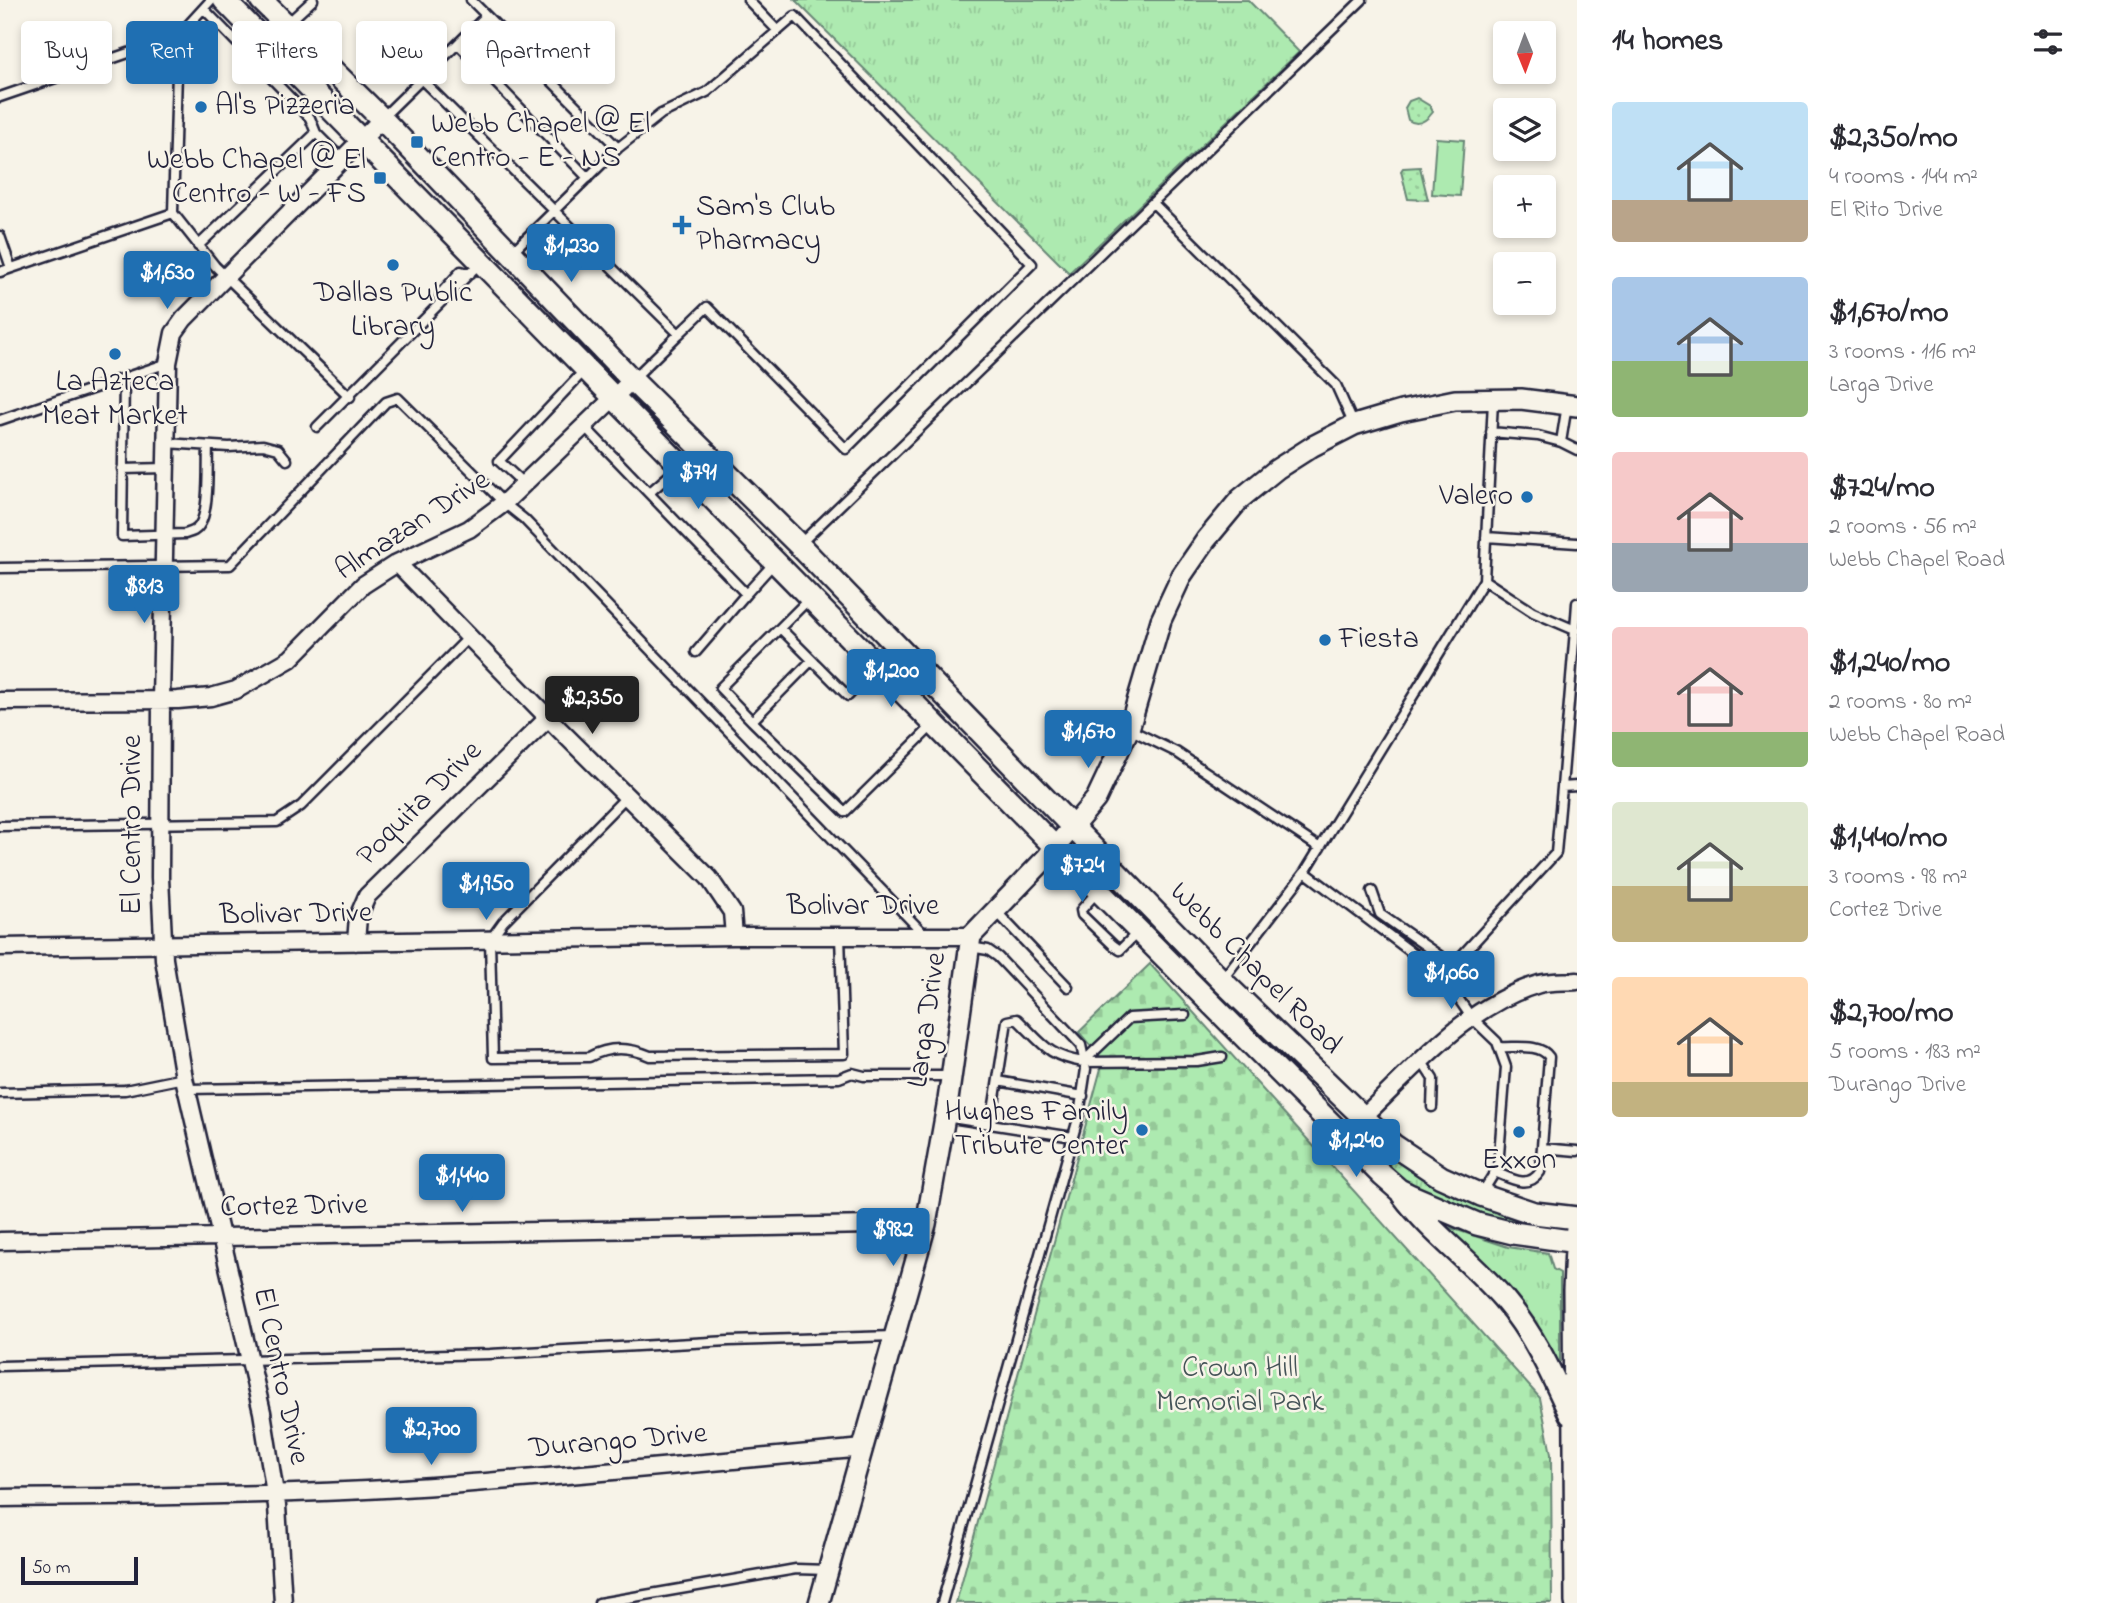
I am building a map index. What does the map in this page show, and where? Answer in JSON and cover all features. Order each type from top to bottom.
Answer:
[{"type":"main road","name":"Webb Chapel Road","points":[[224,0],[361,139],[476,268],[587,369],[1342,1137],[1399,1190],[1477,1224],[1513,1233],[1577,1231]]},
{"type":"main road","name":"Webb Chapel Road","points":[[261,0],[282,21]]},
{"type":"main road","name":"Webb Chapel Road","points":[[342,80],[512,252],[632,380],[799,545],[1221,980],[1393,1145],[1441,1177],[1577,1231]]},
{"type":"main road","points":[[877,665],[896,646]]},
{"type":"main road","points":[[1205,998],[1221,980]]},
{"type":"main road","points":[[1342,1137],[1363,1117]]},
{"type":"main road","points":[[1399,1190],[1416,1214],[1502,1297],[1531,1334],[1574,1422]]},
{"type":"main road","points":[[1576,1603],[1574,1422],[1577,1231]]},
{"type":"street","name":"El Centro Drive","points":[[283,1603],[275,1494],[262,1412],[186,1084],[169,997],[163,945],[161,700],[168,363],[174,333],[184,319],[382,119]]},
{"type":"street","name":"Almazan Drive","points":[[0,701],[161,700],[211,697],[236,690],[290,659],[363,584],[397,563],[469,529],[504,503],[632,380]]},
{"type":"street","name":"Larga Drive","points":[[819,1603],[926,1224],[945,1117],[969,941],[1073,828],[1096,799],[1129,729],[1161,620],[1173,589],[1206,540],[1240,499],[1277,469],[1313,446],[1354,425],[1423,405],[1493,398],[1572,405]]},
{"type":"street","points":[[397,563],[709,878],[732,912],[734,936]]},
{"type":"street","name":"Poquita Drive","points":[[356,942],[358,917],[367,896],[548,718]]},
{"type":"street","name":"Bolivar Drive","points":[[0,947],[734,936],[925,935],[969,941]]},
{"type":"street","points":[[1363,1117],[1471,1017],[1499,1000],[1541,984],[1577,981]]},
{"type":"street","name":"Cortez Drive","points":[[0,1241],[926,1224]]},
{"type":"street","name":"Durango Drive","points":[[0,1498],[275,1494],[402,1488],[636,1470],[863,1448]]},
{"type":"lane","points":[[192,21],[212,0]]},
{"type":"lane","points":[[290,21],[313,0]]},
{"type":"lane","points":[[471,0],[618,148]]},
{"type":"lane","points":[[748,0],[778,31]]},
{"type":"lane","points":[[799,545],[1362,0]]},
{"type":"lane","points":[[204,9],[310,118],[316,133],[342,159]]},
{"type":"lane","points":[[447,55],[486,16]]},
{"type":"lane","points":[[512,252],[618,148],[661,114],[707,92],[795,16],[1032,264],[846,449],[707,307],[632,380]]},
{"type":"lane","points":[[458,44],[588,178]]},
{"type":"lane","points":[[0,97],[126,54]]},
{"type":"lane","points":[[177,84],[173,213],[198,246],[226,276],[350,397]]},
{"type":"lane","points":[[382,119],[418,84]]},
{"type":"lane","points":[[426,84],[679,334]]},
{"type":"lane","points":[[198,246],[316,133]]},
{"type":"lane","points":[[1153,203],[1336,384],[1354,425]]},
{"type":"lane","points":[[0,272],[173,213]]},
{"type":"lane","points":[[0,236],[11,268]]},
{"type":"lane","points":[[317,428],[476,268]]},
{"type":"lane","points":[[0,420],[168,363]]},
{"type":"lane","points":[[524,484],[499,461],[587,369]]},
{"type":"lane","points":[[124,378],[121,536],[185,534],[194,531],[201,524],[205,511],[208,446]]},
{"type":"lane","points":[[0,568],[230,565],[386,402],[398,398],[533,529],[925,935]]},
{"type":"lane","points":[[1221,980],[1305,872],[1485,580],[1493,398]]},
{"type":"lane","points":[[1561,442],[1572,405]]},
{"type":"lane","points":[[584,426],[746,594]]},
{"type":"lane","points":[[1491,432],[1538,436],[1561,442],[1577,450]]},
{"type":"lane","points":[[166,443],[208,446],[263,445],[278,449],[287,460]]},
{"type":"lane","points":[[649,493],[681,465]]},
{"type":"lane","points":[[122,469],[166,468]]},
{"type":"lane","points":[[1486,537],[1577,543]]},
{"type":"lane","points":[[696,652],[775,561]]},
{"type":"lane","points":[[1485,580],[1533,612],[1576,630]]},
{"type":"lane","points":[[811,597],[720,688],[752,721],[845,812],[934,723]]},
{"type":"lane","points":[[1443,976],[1556,853],[1577,603]]},
{"type":"lane","points":[[780,628],[848,696],[877,665]]},
{"type":"lane","points":[[0,826],[277,822],[301,806],[469,637]]},
{"type":"lane","points":[[752,721],[812,660]]},
{"type":"lane","points":[[1129,729],[1176,752],[1320,848]]},
{"type":"lane","points":[[1562,787],[1577,786]]},
{"type":"lane","points":[[627,796],[503,922],[490,940],[493,1058],[589,1057],[602,1050],[635,1049],[650,1056],[844,1054],[840,936]]},
{"type":"lane","points":[[1305,872],[1443,976],[1471,1017],[1497,1042],[1506,1067],[1498,1167],[1481,1195]]},
{"type":"lane","points":[[1372,891],[1380,914],[1453,965]]},
{"type":"lane","points":[[995,910],[1068,987]]},
{"type":"lane","points":[[942,1603],[1073,1137],[1083,1096],[1086,1069],[1081,1045],[998,957],[969,941]]},
{"type":"lane","points":[[1083,1062],[1129,1018],[1185,1015]]},
{"type":"lane","points":[[991,1124],[1007,1021],[1017,1019],[1052,1054],[1063,1059],[1083,1062],[1222,1057]]},
{"type":"lane","points":[[1494,1172],[1521,1182],[1530,1182],[1540,1172],[1549,1057],[1546,1052],[1536,1048],[1500,1048]]},
{"type":"lane","points":[[1422,1062],[1433,1079],[1432,1107]]},
{"type":"lane","points":[[0,1093],[125,1090],[186,1084],[839,1079],[852,1073],[864,1076],[951,1076]]},
{"type":"lane","points":[[998,1082],[1083,1096]]},
{"type":"lane","points":[[945,1117],[1073,1137]]},
{"type":"lane","points":[[1542,1148],[1577,1151]]},
{"type":"lane","points":[[0,1366],[490,1354],[729,1341],[894,1336]]},
{"type":"lane","points":[[599,1603],[796,1569],[828,1570]]},
{"type":"green space","points":[[795,0],[1248,0],[1299,52],[1069,273]]},
{"type":"green space","points":[[1417,98],[1430,106],[1433,112],[1425,120],[1415,123],[1408,120],[1405,108],[1409,101]]},
{"type":"green space","points":[[1436,138],[1464,140],[1460,196],[1432,194]]},
{"type":"green space","points":[[1420,167],[1428,200],[1408,199],[1401,171],[1403,168]]},
{"type":"green space","name":"Crown Hill Memorial Park","points":[[1150,964],[1540,1398],[1551,1454],[1552,1603],[956,1603],[1103,1061],[1079,1032]]},
{"type":"green space","points":[[1383,1149],[1476,1203],[1537,1227],[1513,1224],[1429,1198],[1380,1163],[1376,1157]]},
{"type":"green space","points":[[1445,1226],[1508,1247],[1548,1253],[1553,1269],[1560,1273],[1560,1361],[1553,1361],[1444,1229]]},
{"type":"place","name":"Al's Pizzeria","points":[[201,107]]},
{"type":"place","name":"Webb Chapel @ El Centro - E - NS","points":[[417,142]]},
{"type":"place","name":"Webb Chapel @ El Centro - W - FS","points":[[380,178]]},
{"type":"place","name":"Sam's Club Pharmacy","points":[[682,225]]},
{"type":"place","name":"Dallas Public Library","points":[[393,265]]},
{"type":"place","name":"La Azteca Meat Market","points":[[115,354]]},
{"type":"place","name":"Valero","points":[[1527,497]]},
{"type":"place","name":"Fiesta","points":[[1325,640]]},
{"type":"place","name":"Hughes Family Tribute Center","points":[[1142,1130]]},
{"type":"place","name":"Exxon","points":[[1519,1132]]}]
